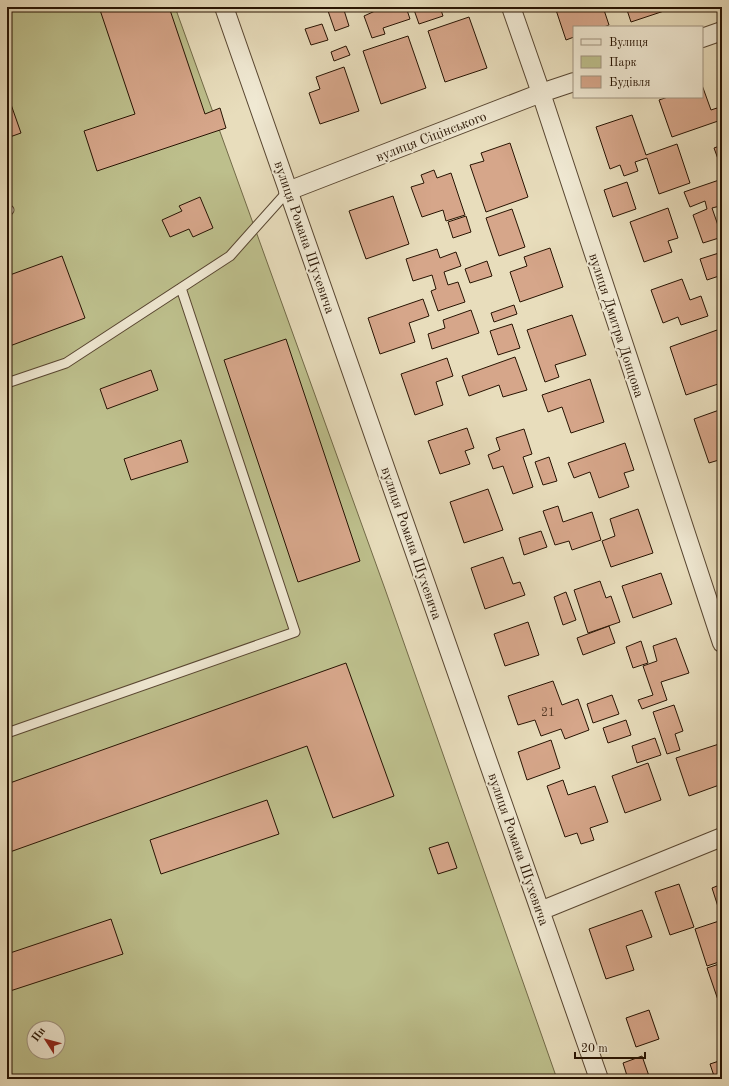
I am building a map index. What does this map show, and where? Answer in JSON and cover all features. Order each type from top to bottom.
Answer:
[{"type":"street","name":"вулиця Романа Шухевича","points":[[224,7],[599,1079]]},
{"type":"street","name":"вулиця Дмитра Донцова","points":[[511,7],[541,93],[722,643]]},
{"type":"street","points":[[703,38],[722,31]]},
{"type":"street","name":"вулиця Сіцінського","points":[[288,191],[541,93],[573,82]]},
{"type":"street","points":[[540,910],[722,837]]},
{"type":"lane","points":[[7,383],[66,363],[230,256],[288,191]]},
{"type":"lane","points":[[7,733],[295,632],[181,288]]},
{"type":"green space","points":[[7,7],[175,7],[385,589],[557,1079],[7,1079]]},
{"type":"building","points":[[99,7],[169,7],[205,114],[220,108],[226,128],[97,171],[84,131],[135,114]]},
{"type":"building","points":[[343,7],[349,26],[335,31],[327,8]]},
{"type":"building","points":[[373,7],[406,7],[410,19],[383,28],[385,34],[372,38],[364,16],[375,11]]},
{"type":"building","points":[[413,7],[440,7],[443,16],[419,24]]},
{"type":"building","points":[[555,7],[603,7],[609,25],[573,26],[573,37],[566,40]]},
{"type":"building","points":[[626,7],[669,7],[670,9],[631,22]]},
{"type":"building","points":[[469,17],[487,68],[445,82],[428,31]]},
{"type":"building","points":[[322,24],[328,40],[311,45],[305,29]]},
{"type":"building","points":[[408,36],[426,88],[381,104],[363,51]]},
{"type":"building","points":[[346,46],[350,55],[334,61],[331,52]]},
{"type":"building","points":[[344,67],[359,111],[320,124],[309,93],[320,89],[316,77]]},
{"type":"building","points":[[703,88],[711,110],[717,108],[721,120],[672,137],[659,100],[665,98],[703,98]]},
{"type":"building","points":[[7,93],[21,133],[7,138]]},
{"type":"building","points":[[632,115],[646,155],[677,144],[690,183],[659,194],[647,158],[635,162],[638,171],[624,176],[620,165],[610,169],[596,127]]},
{"type":"building","points":[[510,143],[528,197],[486,212],[470,165],[484,161],[481,153]]},
{"type":"building","points":[[722,145],[722,170],[714,148]]},
{"type":"building","points":[[434,170],[437,178],[451,173],[465,215],[446,221],[443,210],[422,217],[411,187],[424,183],[421,175]]},
{"type":"building","points":[[722,179],[722,211],[720,206],[712,208],[722,237],[703,243],[693,215],[707,209],[705,201],[690,207],[684,192]]},
{"type":"building","points":[[627,182],[636,209],[613,217],[604,190]]},
{"type":"building","points":[[393,196],[409,244],[366,259],[349,211]]},
{"type":"building","points":[[200,197],[213,228],[193,237],[189,229],[170,237],[162,220],[182,211],[179,206]]},
{"type":"building","points":[[668,208],[678,238],[668,241],[672,252],[644,262],[630,222]]},
{"type":"building","points":[[512,209],[525,247],[499,256],[486,218]]},
{"type":"building","points":[[466,216],[471,232],[453,238],[448,222]]},
{"type":"building","points":[[550,248],[563,287],[520,302],[510,272],[527,266],[524,257]]},
{"type":"building","points":[[437,249],[440,258],[456,252],[461,266],[444,272],[448,285],[458,282],[465,302],[438,311],[431,291],[436,289],[432,275],[413,281],[406,259]]},
{"type":"building","points":[[722,252],[722,275],[707,280],[700,259]]},
{"type":"building","points":[[62,256],[85,318],[7,347],[7,276]]},
{"type":"building","points":[[487,261],[492,276],[470,283],[465,269]]},
{"type":"building","points":[[682,279],[690,300],[701,296],[708,316],[681,325],[678,317],[663,323],[651,290]]},
{"type":"building","points":[[423,299],[429,316],[409,323],[415,342],[380,354],[368,318]]},
{"type":"building","points":[[514,305],[517,314],[494,322],[491,313]]},
{"type":"building","points":[[471,310],[479,333],[432,349],[428,334],[445,328],[443,320]]},
{"type":"building","points":[[572,315],[586,355],[555,365],[559,377],[545,382],[527,330]]},
{"type":"building","points":[[512,324],[520,348],[498,355],[490,331]]},
{"type":"building","points":[[717,330],[722,344],[722,348],[719,349],[722,359],[722,373],[718,375],[721,383],[686,395],[670,347]]},
{"type":"building","points":[[286,339],[360,561],[298,582],[224,360]]},
{"type":"building","points":[[515,357],[527,390],[503,397],[499,385],[469,396],[462,376]]},
{"type":"building","points":[[447,358],[453,376],[436,382],[443,405],[415,415],[401,374]]},
{"type":"building","points":[[151,370],[158,390],[107,409],[100,389]]},
{"type":"building","points":[[590,379],[604,422],[571,433],[562,407],[548,412],[542,395]]},
{"type":"building","points":[[722,409],[722,459],[709,463],[694,419]]},
{"type":"building","points":[[467,428],[474,448],[465,451],[470,464],[440,474],[428,441]]},
{"type":"building","points":[[524,429],[532,454],[523,457],[533,487],[513,494],[503,466],[493,469],[488,455],[500,450],[496,438]]},
{"type":"building","points":[[181,440],[188,462],[131,480],[124,459]]},
{"type":"building","points":[[625,443],[634,470],[624,473],[629,487],[599,498],[590,472],[574,478],[568,463]]},
{"type":"building","points":[[549,457],[557,481],[543,485],[535,462]]},
{"type":"building","points":[[722,485],[722,499],[718,487]]},
{"type":"building","points":[[488,489],[503,530],[464,543],[450,502]]},
{"type":"building","points":[[558,506],[563,522],[592,512],[601,540],[572,550],[569,541],[555,545],[543,511]]},
{"type":"building","points":[[638,509],[653,553],[611,567],[602,541],[615,536],[610,519]]},
{"type":"building","points":[[541,531],[547,547],[524,555],[519,538]]},
{"type":"building","points":[[503,557],[513,584],[520,582],[525,595],[485,609],[471,568]]},
{"type":"building","points":[[661,573],[672,604],[633,618],[622,586]]},
{"type":"building","points":[[600,581],[606,598],[611,596],[620,622],[588,633],[574,590]]},
{"type":"building","points":[[566,592],[576,620],[563,625],[554,597]]},
{"type":"building","points":[[528,622],[539,655],[505,666],[494,634]]},
{"type":"building","points":[[609,626],[615,643],[583,655],[577,638]]},
{"type":"building","points":[[676,638],[689,673],[661,682],[667,700],[642,709],[638,700],[653,695],[643,666],[657,661],[653,646]]},
{"type":"building","points":[[641,641],[648,663],[633,668],[626,647]]},
{"type":"building","points":[[346,663],[394,796],[333,818],[307,746],[7,853],[7,784]]},
{"type":"building","points":[[553,681],[562,705],[578,699],[589,730],[565,739],[561,729],[541,736],[535,720],[518,725],[508,696]]},
{"type":"building","points":[[612,695],[619,714],[593,723],[587,704]]},
{"type":"building","points":[[674,705],[683,731],[675,734],[680,750],[667,754],[653,712]]},
{"type":"building","points":[[626,720],[631,735],[608,743],[603,728]]},
{"type":"building","points":[[655,738],[661,755],[637,763],[632,746]]},
{"type":"building","points":[[551,740],[560,768],[527,780],[518,752]]},
{"type":"building","points":[[719,744],[722,754],[722,784],[689,796],[676,758]]},
{"type":"building","points":[[648,763],[661,800],[625,813],[612,776]]},
{"type":"building","points":[[563,780],[568,795],[595,786],[608,822],[590,828],[594,840],[581,844],[577,833],[565,837],[547,786]]},
{"type":"building","points":[[267,800],[279,834],[161,874],[150,840]]},
{"type":"building","points":[[448,842],[457,868],[438,874],[429,848]]},
{"type":"building","points":[[679,884],[694,927],[670,935],[655,892]]},
{"type":"building","points":[[722,884],[722,916],[721,916],[712,888]]},
{"type":"building","points":[[642,910],[652,937],[626,946],[634,970],[606,979],[589,929]]},
{"type":"building","points":[[111,919],[123,954],[7,992],[7,954]]},
{"type":"building","points":[[719,921],[722,931],[722,961],[707,966],[695,929]]},
{"type":"building","points":[[722,963],[722,999],[718,1000],[707,968]]},
{"type":"building","points":[[649,1010],[659,1039],[636,1047],[626,1018]]},
{"type":"building","points":[[642,1056],[649,1076],[640,1079],[628,1079],[623,1063]]},
{"type":"building","points":[[722,1060],[722,1079],[715,1079],[710,1064]]}]
